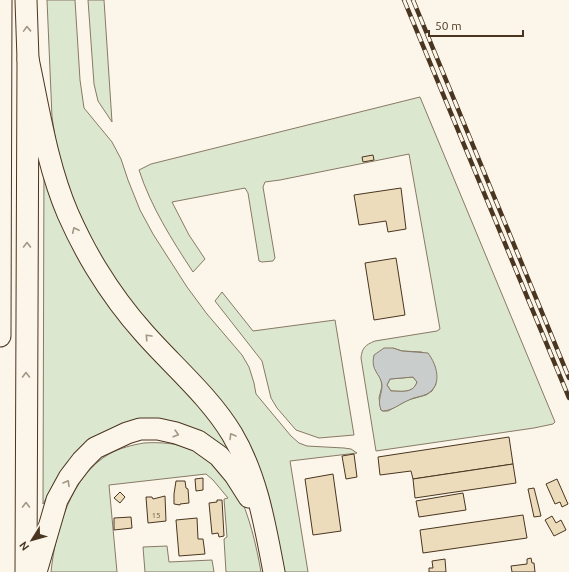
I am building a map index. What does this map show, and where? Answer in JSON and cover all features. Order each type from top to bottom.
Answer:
[{"type":"highway","points":[[0,336],[1,0]]},
{"type":"highway","points":[[26,0],[28,58],[26,572]]},
{"type":"highway","points":[[28,58],[50,160],[63,200],[75,230],[96,268],[144,334],[192,383],[231,432],[240,449],[261,506],[274,572]]},
{"type":"highway","points":[[36,572],[57,500],[69,478],[82,461],[95,448],[127,433],[140,429],[158,429],[176,433],[198,441],[219,456],[249,495],[267,572]]},
{"type":"green space","points":[[47,0],[75,0],[80,80],[84,108],[112,142],[121,159],[140,210],[153,234],[187,287],[207,314],[242,355],[249,367],[256,394],[291,436],[299,443],[307,446],[351,449],[357,453],[290,461],[308,572],[284,572],[263,493],[151,325],[123,293],[98,252],[67,187],[56,143],[52,117]]},
{"type":"green space","points":[[88,0],[104,0],[112,122],[98,101],[94,84]]},
{"type":"green space","points":[[420,97],[555,422],[553,424],[534,428],[376,451],[361,358],[363,349],[375,341],[437,331],[440,329],[409,154],[265,182],[263,187],[275,258],[273,261],[259,261],[248,193],[245,188],[172,202],[189,235],[205,259],[193,272],[163,223],[144,184],[139,170],[151,164]],"holes":[[[393,348],[402,351],[422,352],[436,384],[432,391],[426,395],[408,400],[388,411],[383,411],[381,410],[379,398],[382,386],[381,380]]]},
{"type":"green space","points":[[44,160],[68,229],[220,432],[239,468],[181,426],[75,454],[61,471],[43,504]]},
{"type":"green space","points":[[222,292],[253,331],[335,320],[354,435],[319,438],[296,430],[277,408],[271,398],[262,361],[215,301]]},
{"type":"green space","points":[[413,377],[417,382],[410,390],[391,391],[387,385],[390,379]]},
{"type":"green space","points":[[144,443],[182,446],[199,453],[212,462],[229,480],[241,500],[249,520],[261,572],[226,572],[224,539],[227,537],[224,499],[228,498],[206,474],[109,485],[117,572],[51,572],[56,539],[61,522],[75,490],[84,476],[109,454],[126,447]]},
{"type":"green space","points":[[167,546],[169,562],[212,560],[214,572],[145,572],[143,547]]},
{"type":"shaded area","points":[[384,348],[428,353],[436,369],[437,380],[435,385],[427,394],[383,411],[381,410],[379,403],[382,385],[373,365],[374,355]],"holes":[[[413,377],[417,382],[413,388],[406,391],[391,391],[387,385],[390,379]]]},
{"type":"building","points":[[373,155],[374,160],[363,162],[362,157]]},
{"type":"building","points":[[401,188],[406,229],[388,232],[386,221],[359,225],[354,195]]},
{"type":"building","points":[[396,258],[405,315],[374,320],[365,263]]},
{"type":"building","points":[[509,437],[513,464],[413,479],[411,471],[380,475],[378,457]]},
{"type":"building","points":[[354,454],[357,477],[346,479],[342,456]]},
{"type":"building","points":[[513,464],[516,483],[415,498],[413,479]]},
{"type":"building","points":[[333,474],[341,531],[313,535],[305,479]]},
{"type":"building","points":[[203,478],[203,490],[196,491],[195,479]]},
{"type":"building","points":[[557,479],[568,504],[562,507],[560,502],[555,504],[546,484]]},
{"type":"building","points":[[176,481],[185,481],[186,488],[188,489],[189,503],[180,505],[174,504]]},
{"type":"building","points":[[534,488],[541,516],[534,517],[528,489]]},
{"type":"building","points":[[120,492],[125,497],[120,503],[114,498]]},
{"type":"building","points":[[463,493],[466,510],[419,517],[416,501]]},
{"type":"building","points":[[165,496],[166,521],[148,523],[146,497],[152,497],[153,499]]},
{"type":"building","points":[[217,500],[222,500],[224,536],[219,537],[218,533],[212,534],[209,503],[217,502]]},
{"type":"building","points":[[523,515],[527,538],[423,553],[420,530]]},
{"type":"building","points":[[552,516],[556,523],[561,520],[566,530],[554,536],[545,520]]},
{"type":"building","points":[[131,517],[132,528],[114,530],[114,518]]},
{"type":"building","points":[[197,518],[198,539],[203,539],[205,554],[179,556],[176,520]]},
{"type":"building","points":[[531,558],[532,563],[534,563],[535,572],[512,572],[511,566],[527,564],[527,559]]},
{"type":"building","points":[[445,559],[446,572],[429,572],[429,568],[433,568],[432,561]]},
{"type":"railway","points":[[404,0],[569,398]]},
{"type":"railway","points":[[413,0],[569,378]]}]
